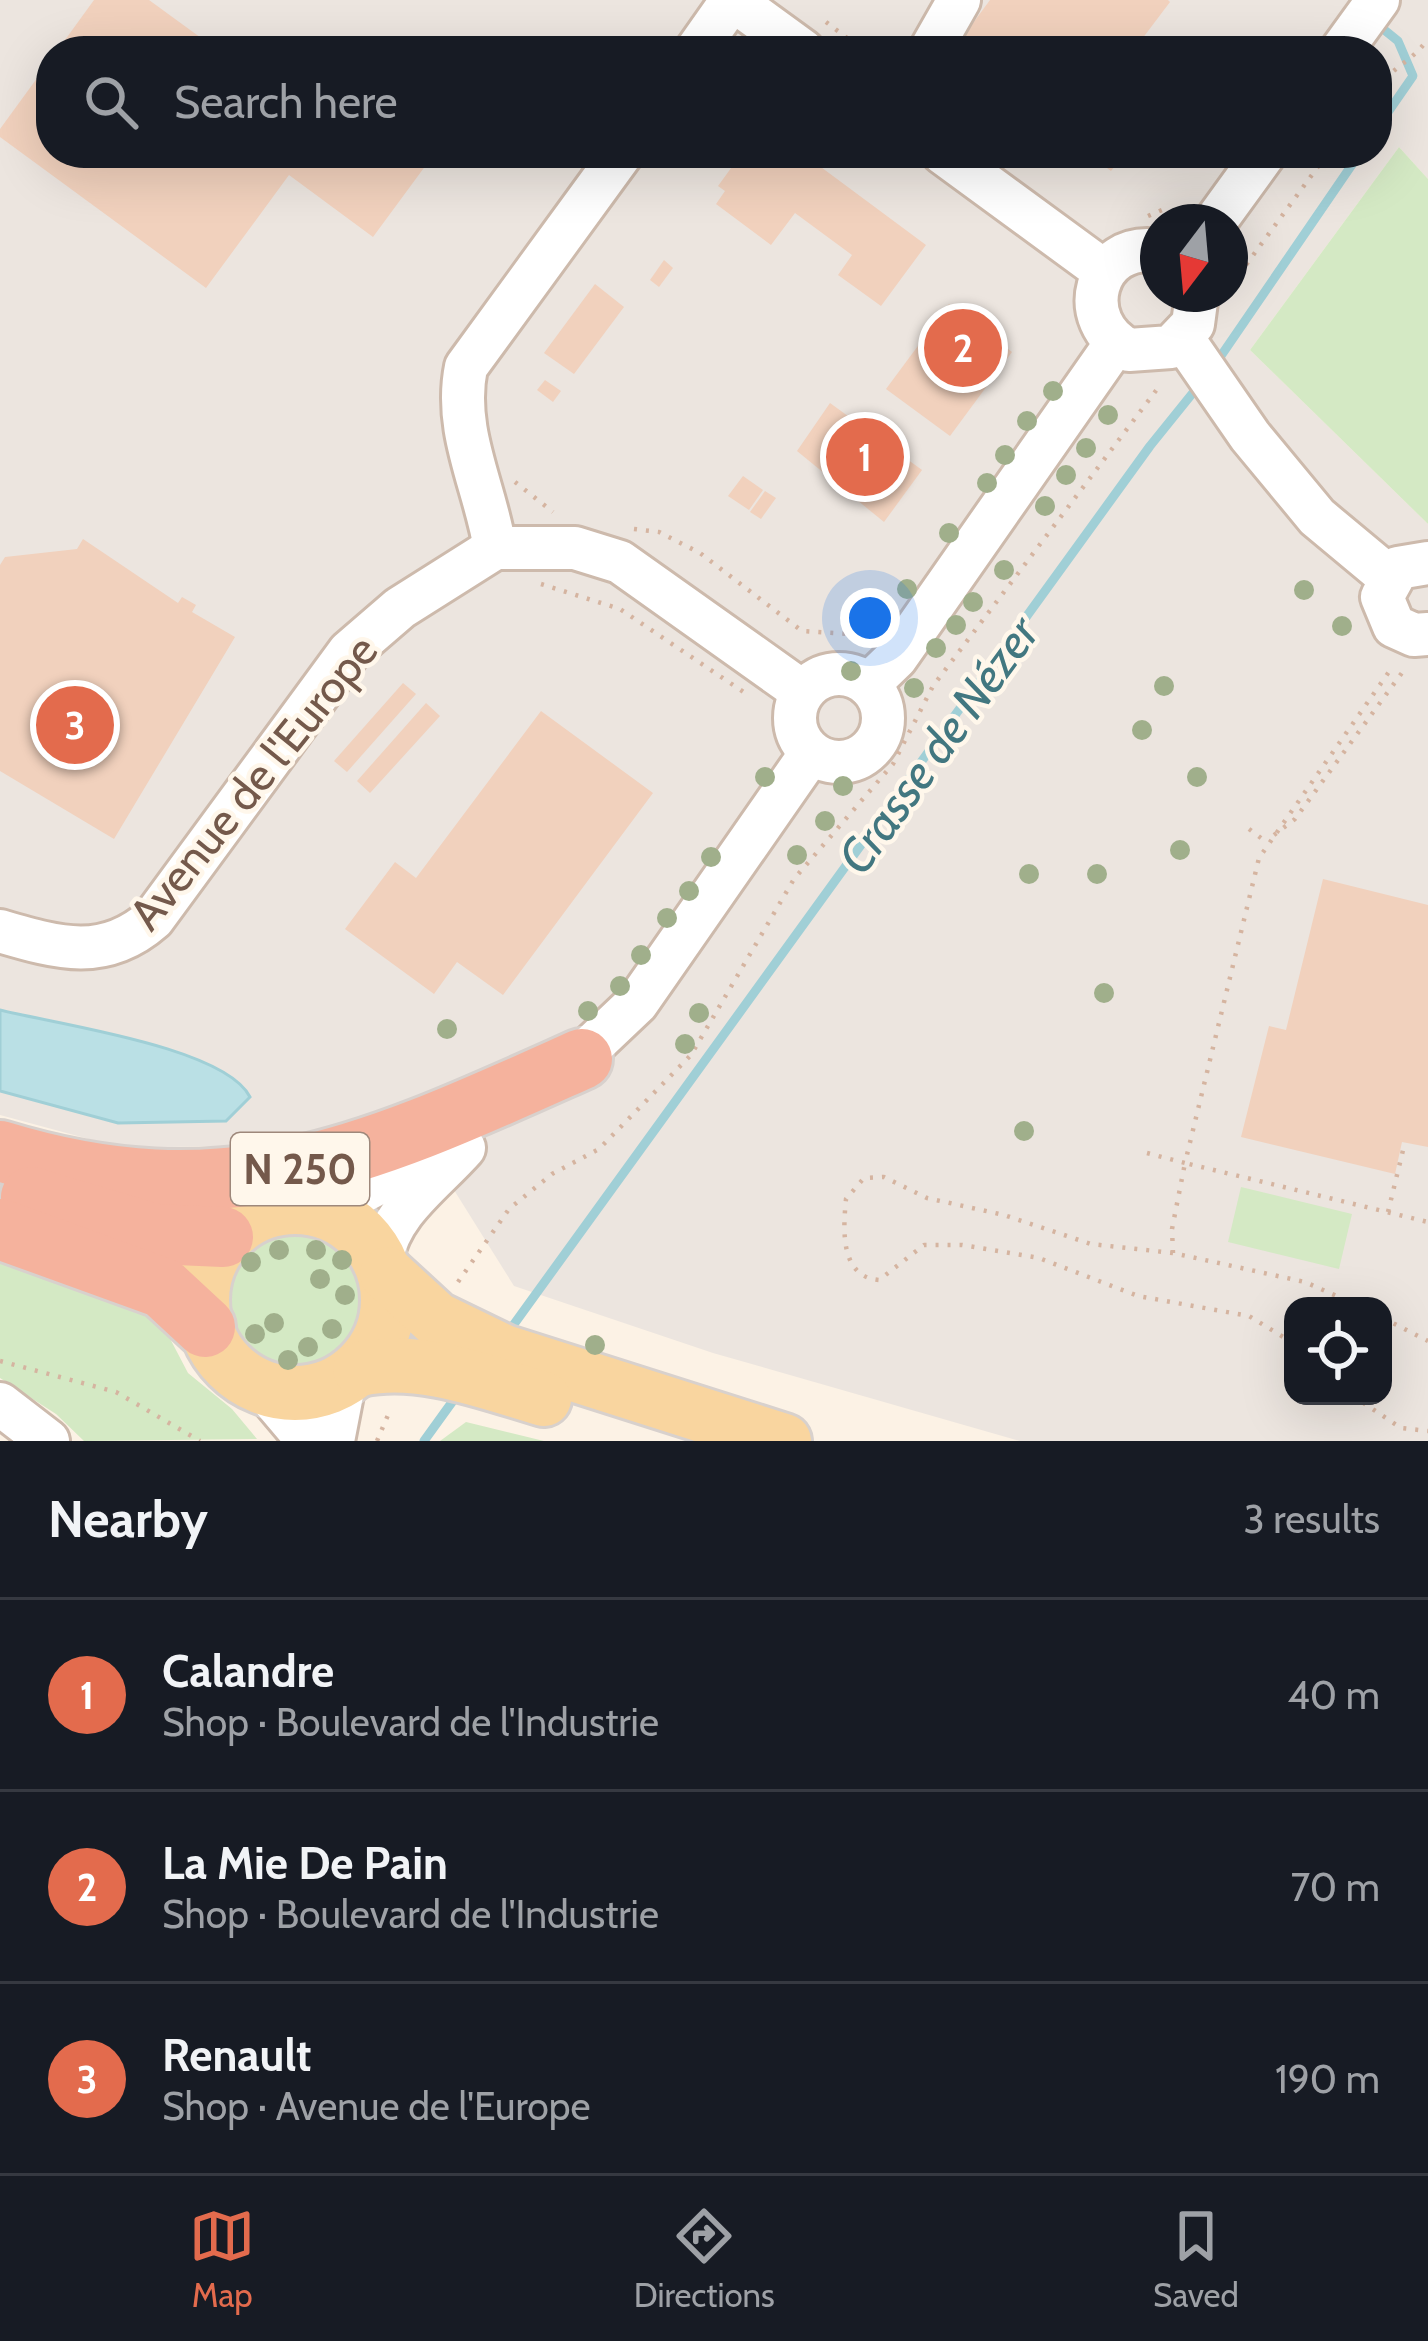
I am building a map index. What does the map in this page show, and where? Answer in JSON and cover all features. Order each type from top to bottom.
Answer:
[{"type":"highway","name":"N 250","points":[[0,1151],[147,1179],[262,1175],[326,1164],[401,1140],[582,1059]]},
{"type":"highway","name":"N 250","points":[[0,1186],[155,1234],[223,1237]]},
{"type":"highway","points":[[0,1229],[163,1288],[205,1327]]},
{"type":"main road","name":"N 250","points":[[205,1327],[201,1295],[207,1264],[223,1237],[278,1209],[305,1208],[355,1228],[384,1267],[425,1342],[697,1441]]},
{"type":"main road","points":[[352,1374],[378,1348],[386,1327],[384,1267]]},
{"type":"main road","points":[[205,1327],[233,1370],[264,1389]]},
{"type":"main road","name":"N 250","points":[[264,1389],[305,1394],[390,1362],[425,1342],[504,1352],[784,1441]]},
{"type":"street","points":[[707,36],[732,0],[809,32]]},
{"type":"street","points":[[939,36],[959,0]]},
{"type":"street","points":[[1352,36],[1378,0]]},
{"type":"street","points":[[611,168],[466,367],[460,394],[466,439],[495,548],[575,548],[620,562],[787,681],[882,671]]},
{"type":"street","points":[[963,168],[1104,271]]},
{"type":"street","points":[[1228,204],[1254,168]]},
{"type":"street","points":[[1140,244],[1104,271],[1094,301],[1104,332],[1116,344],[1143,353],[1199,363]]},
{"type":"street","points":[[1195,312],[1199,363],[1316,517],[1408,570],[1382,597],[1388,618],[1403,632],[1412,651]]},
{"type":"street","points":[[787,681],[796,731],[811,753],[840,763],[868,752],[883,726],[878,697],[882,671],[1116,344]]},
{"type":"street","name":"Avenue de l'Europe","points":[[0,931],[80,951],[107,948],[135,935],[153,919],[349,652],[400,608],[495,548]]},
{"type":"street","points":[[305,1208],[358,1194],[479,1131],[582,1059],[637,1004],[696,926],[811,753]]},
{"type":"street","points":[[384,1267],[386,1235],[400,1211],[479,1131]]},
{"type":"street","points":[[333,1441],[352,1374]]},
{"type":"street","points":[[264,1389],[308,1441]]},
{"type":"street","points":[[0,1404],[48,1441]]},
{"type":"path","points":[[1392,68],[1420,52],[1428,38]]},
{"type":"path","points":[[1248,260],[1317,168]]},
{"type":"path","points":[[376,1441],[400,1385],[480,1244],[509,1209],[552,1174],[599,1149],[691,1055],[794,879],[893,764],[933,686],[961,646],[1139,407],[1199,363]]},
{"type":"path","points":[[513,479],[554,513]]},
{"type":"path","points":[[614,526],[659,532],[700,553],[802,631],[871,635],[882,671]]},
{"type":"path","points":[[530,581],[620,609],[746,698],[787,681],[802,631]]},
{"type":"path","points":[[1266,842],[1295,819],[1412,651]]},
{"type":"path","points":[[1173,1253],[1172,1228],[1185,1163],[1266,842],[1412,651]]},
{"type":"path","points":[[1249,829],[1266,842]]},
{"type":"path","points":[[1388,1212],[1405,1142]]},
{"type":"path","points":[[1147,1153],[1428,1222]]},
{"type":"path","points":[[1284,1337],[1249,1316],[1138,1296],[1039,1258],[962,1244],[924,1245],[879,1280],[867,1279],[855,1272],[849,1259],[846,1199],[864,1178],[884,1177],[927,1198],[1004,1215],[1091,1244],[1173,1253],[1306,1282],[1339,1297]]},
{"type":"path","points":[[1392,1323],[1428,1341]]},
{"type":"path","points":[[0,1361],[116,1392],[200,1441]]},
{"type":"path","points":[[1366,1405],[1401,1428],[1428,1431]]},
{"type":"shaded area","points":[[0,0],[1428,0],[1428,179],[1399,147],[1392,157],[1392,36],[36,36],[36,168],[1384,168],[1250,350],[1428,524],[1428,1441],[1020,1441],[713,1353],[514,1286],[449,1182],[266,1145],[122,1148],[0,1115]]},
{"type":"green space","points":[[1399,147],[1428,179],[1428,524],[1250,350],[1384,168],[1392,168],[1392,157]]},
{"type":"green space","points":[[1241,1187],[1352,1214],[1339,1269],[1228,1242]]},
{"type":"green space","points":[[297,1228],[325,1233],[350,1249],[366,1274],[371,1302],[366,1330],[350,1355],[325,1371],[297,1376],[269,1371],[244,1355],[228,1330],[223,1302],[228,1274],[244,1249],[269,1233]]},
{"type":"green space","points":[[0,1248],[104,1284],[165,1329],[188,1373],[232,1409],[257,1439],[84,1441],[56,1414],[0,1378]]},
{"type":"green space","points":[[466,1422],[544,1441],[440,1441]]},
{"type":"water","points":[[0,1010],[174,1051],[234,1079],[250,1097],[226,1121],[118,1123],[0,1091]]},
{"type":"building","points":[[94,0],[149,0],[198,36],[68,36]]},
{"type":"building","points":[[990,0],[1170,2],[1144,36],[963,36]]},
{"type":"building","points":[[36,80],[36,163],[0,137],[0,129]]},
{"type":"building","points":[[42,168],[424,168],[373,237],[289,175],[206,288]]},
{"type":"building","points":[[731,168],[822,168],[926,245],[881,306],[838,275],[852,255],[795,213],[771,245],[716,204],[725,191],[718,186]]},
{"type":"building","points":[[664,260],[673,268],[659,287],[650,280]]},
{"type":"building","points":[[595,284],[624,307],[574,374],[544,353]]},
{"type":"building","points":[[949,304],[1012,352],[950,436],[886,389]]},
{"type":"building","points":[[545,380],[561,391],[553,402],[537,390]]},
{"type":"building","points":[[830,403],[922,470],[884,522],[797,451]]},
{"type":"building","points":[[743,476],[763,490],[749,510],[728,496]]},
{"type":"building","points":[[765,491],[776,498],[761,519],[750,512]]},
{"type":"building","points":[[83,539],[178,603],[182,597],[196,605],[192,612],[235,637],[114,839],[0,771],[0,565],[5,557],[77,549]]},
{"type":"building","points":[[403,683],[416,694],[347,772],[334,761]]},
{"type":"building","points":[[426,703],[440,716],[370,793],[357,781]]},
{"type":"building","points":[[541,711],[653,793],[503,995],[457,962],[434,994],[345,929],[395,862],[416,878]]},
{"type":"building","points":[[1323,879],[1428,905],[1428,1147],[1402,1142],[1395,1174],[1241,1137],[1269,1026],[1286,1030]]},
{"type":"waterway","name":"Crasse de Nézer","points":[[1377,24],[1392,36]]},
{"type":"waterway","name":"Crasse de Nézer","points":[[1392,36],[1413,76],[1392,106]]},
{"type":"waterway","name":"Crasse de Nézer","points":[[1214,366],[1350,168]]},
{"type":"waterway","name":"Crasse de Nézer","points":[[509,1331],[1150,446],[1200,384]]},
{"type":"waterway","name":"Crasse de Nézer","points":[[424,1441],[455,1398]]},
{"type":"place","name":"La Mie De Pain","points":[[963,348]]},
{"type":"place","name":"Calandre","points":[[865,457]]},
{"type":"place","name":"Renault","points":[[75,725]]}]
